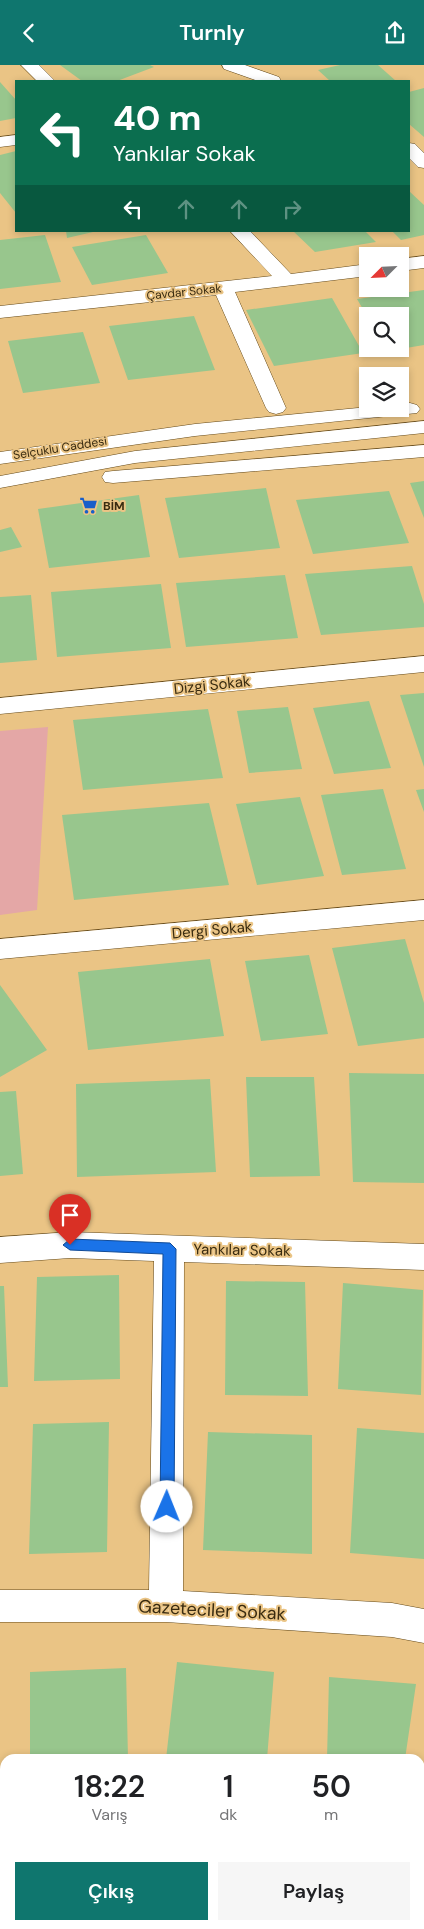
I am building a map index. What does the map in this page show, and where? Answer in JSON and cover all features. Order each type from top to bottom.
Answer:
[{"type":"street","points":[[29,65],[46,80]]},
{"type":"street","points":[[230,65],[270,80]]},
{"type":"street","points":[[0,142],[15,139]]},
{"type":"street","points":[[410,150],[424,163]]},
{"type":"street","points":[[240,232],[286,280]]},
{"type":"street","points":[[409,264],[424,262]]},
{"type":"street","name":"Çavdar Sokak","points":[[0,312],[223,288],[359,270]]},
{"type":"street","points":[[223,288],[276,408]]},
{"type":"street","points":[[409,394],[424,392]]},
{"type":"street","points":[[119,439],[181,419],[359,400]]},
{"type":"street","points":[[7,480],[135,457],[214,438],[424,408]]},
{"type":"street","points":[[119,439],[214,438],[424,427]]},
{"type":"street","name":"Selçuklu Caddesi","points":[[0,457],[119,439]]},
{"type":"street","points":[[7,480],[114,477],[424,451]]},
{"type":"street","name":"Dizgi Sokak","points":[[0,706],[424,664]]},
{"type":"street","name":"Dergi Sokak","points":[[0,949],[424,910]]},
{"type":"street","name":"Yankılar Sokak","points":[[0,1250],[70,1245],[424,1257]]},
{"type":"street","points":[[166,1606],[170,1249]]},
{"type":"street","name":"Gazeteciler Sokak","points":[[0,1606],[166,1606],[392,1620],[424,1626]]},
{"type":"shaded area","points":[[48,727],[37,910],[0,915],[0,731]]},
{"type":"building","points":[[60,65],[150,65],[154,67],[120,80],[81,80]]},
{"type":"building","points":[[340,65],[378,65],[395,80],[329,80],[318,70]]},
{"type":"building","points":[[0,82],[15,99],[15,118],[0,121]]},
{"type":"building","points":[[424,88],[424,137],[410,125],[410,92]]},
{"type":"building","points":[[15,151],[15,212],[0,193],[0,155]]},
{"type":"building","points":[[410,192],[424,205],[424,235],[401,240],[393,232],[410,232]]},
{"type":"building","points":[[66,232],[93,232],[67,238]]},
{"type":"building","points":[[294,232],[366,232],[376,242],[315,252]]},
{"type":"building","points":[[45,235],[61,282],[0,289],[0,240]]},
{"type":"building","points":[[146,235],[168,273],[92,285],[72,247]]},
{"type":"building","points":[[424,290],[424,345],[409,348],[409,307],[362,307],[357,299],[409,297],[409,292]]},
{"type":"building","points":[[332,298],[359,346],[359,354],[274,366],[246,310]]},
{"type":"building","points":[[194,316],[215,370],[128,380],[109,326]]},
{"type":"building","points":[[83,332],[100,383],[23,393],[8,341]]},
{"type":"building","points":[[424,481],[424,518],[410,483]]},
{"type":"building","points":[[266,488],[280,548],[179,558],[165,498]]},
{"type":"building","points":[[389,491],[409,543],[313,554],[296,500]]},
{"type":"building","points":[[139,495],[150,557],[49,568],[38,509]]},
{"type":"building","points":[[11,527],[22,547],[0,552],[0,530]]},
{"type":"building","points":[[412,566],[424,604],[424,627],[321,635],[305,574]]},
{"type":"building","points":[[285,575],[298,638],[186,647],[176,583]]},
{"type":"building","points":[[161,584],[171,648],[57,657],[51,592]]},
{"type":"building","points":[[31,595],[37,660],[0,663],[0,597]]},
{"type":"building","points":[[424,693],[424,767],[400,695]]},
{"type":"building","points":[[369,701],[391,768],[334,774],[313,708]]},
{"type":"building","points":[[288,707],[302,769],[249,773],[237,711]]},
{"type":"building","points":[[208,709],[223,778],[83,790],[73,720]]},
{"type":"building","points":[[383,789],[406,869],[342,875],[321,795]]},
{"type":"building","points":[[424,789],[424,812],[416,790]]},
{"type":"building","points":[[300,797],[324,876],[257,885],[236,804]]},
{"type":"building","points":[[209,803],[229,885],[74,900],[62,815]]},
{"type":"building","points":[[405,939],[424,1003],[424,1038],[358,1046],[332,948]]},
{"type":"building","points":[[309,955],[328,1034],[261,1041],[245,961]]},
{"type":"building","points":[[210,959],[224,1036],[88,1050],[78,972]]},
{"type":"building","points":[[0,985],[47,1050],[0,1077]]},
{"type":"building","points":[[349,1073],[424,1074],[424,1183],[353,1182]]},
{"type":"building","points":[[246,1077],[314,1077],[320,1176],[250,1177]]},
{"type":"building","points":[[210,1079],[216,1172],[77,1177],[76,1084]]},
{"type":"building","points":[[16,1091],[23,1174],[0,1176],[0,1092]]},
{"type":"building","points":[[119,1275],[120,1379],[34,1381],[37,1277]]},
{"type":"building","points":[[226,1281],[305,1282],[308,1396],[225,1395]]},
{"type":"building","points":[[343,1283],[423,1290],[421,1395],[338,1389]]},
{"type":"building","points":[[0,1286],[4,1286],[8,1387],[0,1387]]},
{"type":"building","points":[[109,1422],[107,1552],[29,1554],[33,1424]]},
{"type":"building","points":[[357,1428],[424,1433],[424,1559],[350,1553]]},
{"type":"building","points":[[208,1432],[312,1435],[312,1554],[203,1550]]},
{"type":"building","points":[[177,1662],[274,1672],[267,1754],[167,1754]]},
{"type":"building","points":[[126,1668],[128,1754],[30,1754],[30,1672]]},
{"type":"building","points":[[329,1677],[416,1684],[406,1754],[327,1754]]},
{"type":"place","name":"BİM","points":[[89,506]]},
{"type":"route","points":[[70,1245],[170,1249],[167,1507]]}]
